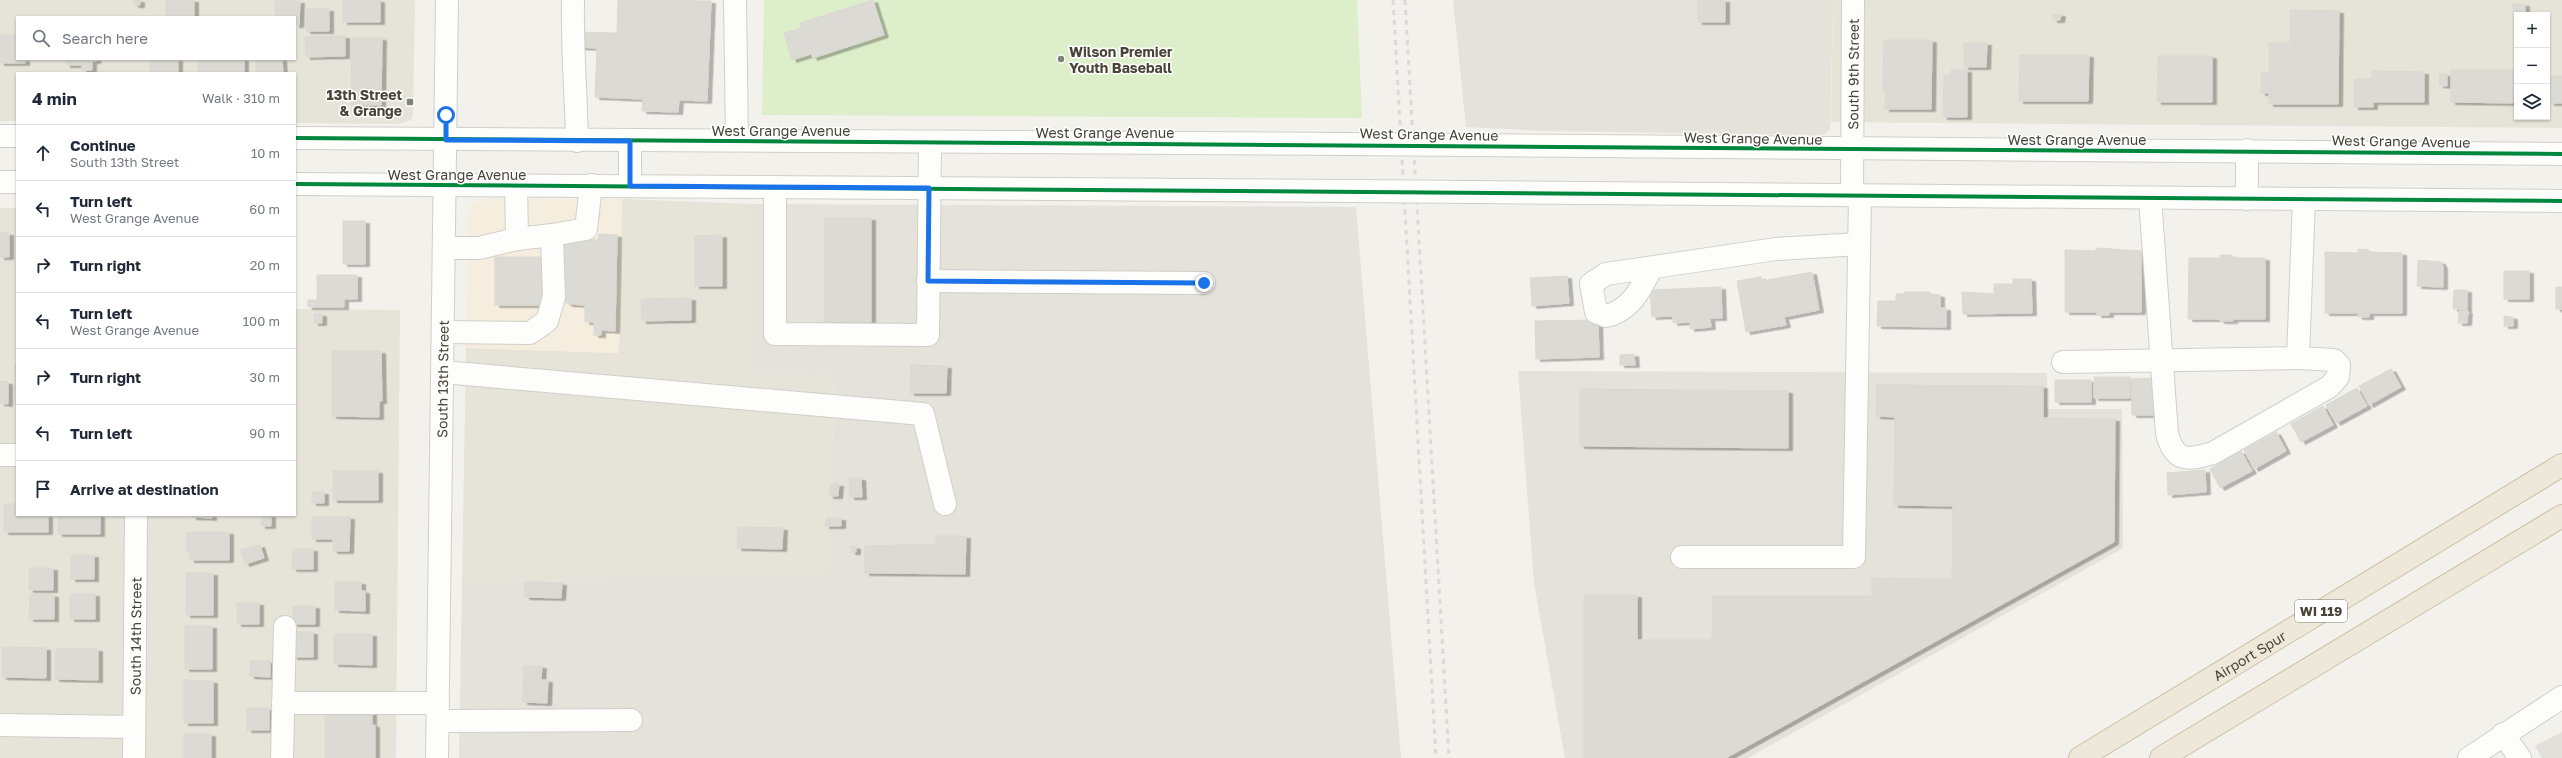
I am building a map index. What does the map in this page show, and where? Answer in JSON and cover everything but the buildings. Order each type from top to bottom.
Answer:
[{"type":"highway","name":"Airport Spur","points":[[2080,758],[2562,465]]},
{"type":"highway","name":"WI 119","points":[[2161,758],[2562,516]]},
{"type":"street","name":"South 13th Street","points":[[438,758],[447,0]]},
{"type":"street","points":[[573,0],[572,43],[576,71],[577,141]]},
{"type":"street","points":[[735,0],[737,140]]},
{"type":"street","name":"South 9th Street","points":[[1682,557],[1854,557],[1859,244],[1853,149],[1854,0]]},
{"type":"street","points":[[0,136],[16,136]]},
{"type":"street","name":"West Grange Avenue","points":[[296,138],[577,141],[737,140],[1348,144],[1853,149],[2247,150],[2562,154]]},
{"type":"street","points":[[630,141],[630,186]]},
{"type":"street","points":[[775,187],[775,334],[928,335],[930,142]]},
{"type":"street","points":[[2247,150],[2247,199]]},
{"type":"street","points":[[0,182],[16,182]]},
{"type":"street","name":"West Grange Avenue","points":[[296,184],[591,185],[2562,201]]},
{"type":"street","points":[[516,185],[517,239]]},
{"type":"street","points":[[444,248],[479,248],[517,239],[552,235],[586,228],[591,185]]},
{"type":"street","points":[[2063,362],[2162,359],[2298,358],[2334,360],[2339,365],[2338,377],[2329,387],[2213,453],[2197,458],[2179,456],[2172,449],[2167,434],[2162,359],[2150,198]]},
{"type":"street","points":[[2298,358],[2304,199]]},
{"type":"street","points":[[443,332],[530,333],[547,321],[554,296],[552,235]]},
{"type":"street","points":[[1651,268],[1776,249],[1859,244]]},
{"type":"street","points":[[928,281],[1204,283]]},
{"type":"street","points":[[443,372],[923,414],[945,504]]},
{"type":"street","points":[[0,455],[16,455]]},
{"type":"street","name":"South 14th Street","points":[[134,758],[136,516]]},
{"type":"street","points":[[282,758],[285,627]]},
{"type":"street","points":[[2469,758],[2503,734],[2562,697]]},
{"type":"street","points":[[283,703],[438,712],[631,720]]},
{"type":"street","points":[[0,725],[134,727]]},
{"type":"street","points":[[2503,734],[2520,758]]},
{"type":"shaded area","points":[[0,0],[415,0],[413,116],[411,120],[398,124],[296,123],[296,72],[16,72],[16,121],[0,121]]},
{"type":"shaded area","points":[[1453,0],[1833,0],[1830,129],[1825,134],[1818,135],[1544,131],[1466,127]]},
{"type":"shaded area","points":[[1833,0],[2562,0],[2562,128],[1831,122]]},
{"type":"shaded area","points":[[484,199],[622,199],[619,353],[466,348],[468,218],[471,204]]},
{"type":"shaded area","points":[[622,199],[752,204],[751,371],[834,375],[829,574],[462,583],[466,348],[618,353]]},
{"type":"shaded area","points":[[752,204],[1356,207],[1401,758],[459,758],[462,583],[829,573],[834,375],[751,371]]},
{"type":"shaded area","points":[[0,208],[16,208],[16,516],[296,516],[296,309],[400,310],[396,758],[0,758]]},
{"type":"shaded area","points":[[1518,371],[2047,373],[2047,409],[2122,409],[2123,548],[1748,758],[1565,758],[1534,583]]},
{"type":"shaded area","points":[[2562,732],[2562,758],[2542,758],[2535,746]]},
{"type":"green space","name":"Wilson Premier Youth Baseball","points":[[764,0],[1357,0],[1362,118],[762,115]]},
{"type":"railway","points":[[1393,0],[1436,758]]},
{"type":"railway","points":[[1405,0],[1449,758]]},
{"type":"cycle path","points":[[296,138],[2562,154]]},
{"type":"cycle path","points":[[296,184],[2562,201]]},
{"type":"place","name":"Wilson Premier Youth Baseball","points":[[1061,59]]},
{"type":"place","name":"13th Street & Grange","points":[[410,102]]},
{"type":"route","points":[[446,115],[446,140],[630,141],[630,186],[929,188],[928,281],[1204,283]]}]
